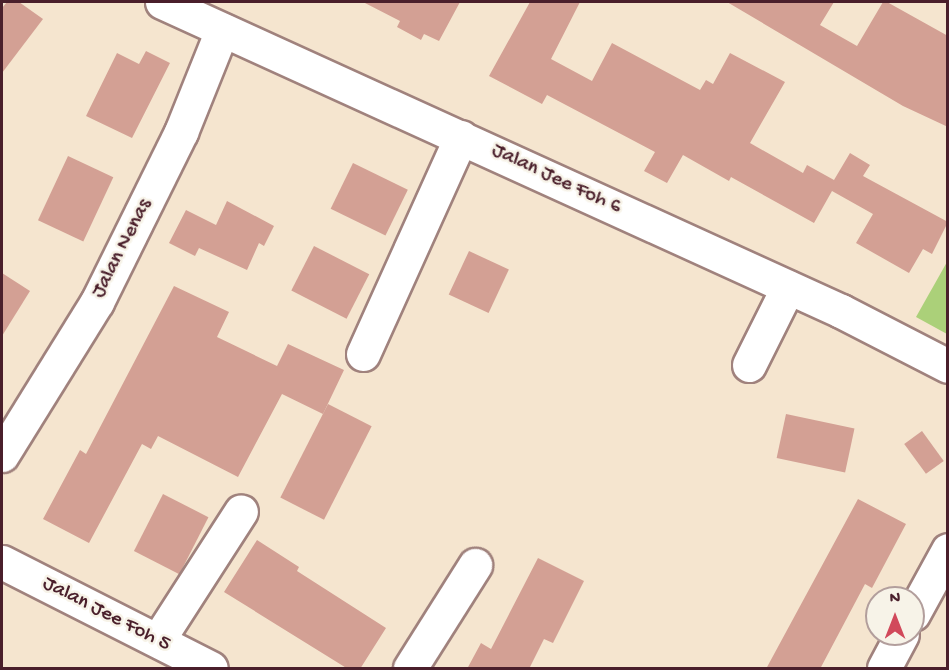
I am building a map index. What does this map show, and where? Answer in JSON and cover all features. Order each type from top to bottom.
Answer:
[{"type":"street","name":"Jalan Jee Foh 6","points":[[162,2],[788,287],[948,366]]},
{"type":"street","name":"Jalan Nenas","points":[[2,455],[97,302],[181,132],[222,30]]},
{"type":"street","points":[[363,354],[461,137]]},
{"type":"street","points":[[749,365],[788,287]]},
{"type":"street","points":[[158,640],[241,511]]},
{"type":"street","points":[[925,592],[948,550]]},
{"type":"street","name":"Jalan Jee Foh 5","points":[[2,562],[158,640],[194,665]]},
{"type":"street","points":[[410,669],[475,565]]},
{"type":"street","points":[[884,669],[896,646]]},
{"type":"green space","points":[[947,262],[948,334],[916,317]]},
{"type":"building","points":[[7,2],[19,2],[43,19],[2,73],[2,8]]},
{"type":"building","points":[[363,2],[460,2],[439,41],[424,34],[421,40],[397,27],[400,21]]},
{"type":"building","points":[[530,2],[580,2],[551,59],[592,81],[612,43],[700,90],[706,80],[713,84],[730,53],[785,82],[750,143],[803,173],[807,165],[834,180],[850,153],[870,165],[863,176],[948,222],[932,254],[923,249],[909,273],[856,243],[873,214],[832,191],[814,223],[731,177],[729,181],[683,155],[667,183],[644,171],[655,152],[547,95],[542,104],[489,76]]},
{"type":"building","points":[[727,2],[834,2],[820,25],[857,46],[883,2],[887,2],[948,36],[948,127],[903,106]]},
{"type":"building","points":[[146,51],[170,63],[132,138],[86,116],[117,53],[139,64]]},
{"type":"building","points":[[68,156],[113,177],[83,241],[38,220]]},
{"type":"building","points":[[353,163],[408,190],[385,236],[331,209]]},
{"type":"building","points":[[227,201],[274,226],[264,246],[259,243],[247,270],[199,248],[195,256],[169,243],[186,210],[216,225]]},
{"type":"building","points":[[314,246],[369,274],[347,319],[291,291]]},
{"type":"building","points":[[469,251],[509,270],[489,313],[449,295]]},
{"type":"building","points":[[2,273],[30,291],[2,336]]},
{"type":"building","points":[[174,286],[229,312],[217,337],[277,366],[288,344],[344,370],[323,414],[282,394],[238,477],[158,436],[151,449],[142,444],[89,543],[43,519],[80,450],[86,454]]},
{"type":"building","points":[[328,404],[372,426],[324,520],[280,498]]},
{"type":"building","points":[[786,414],[854,429],[845,473],[777,458]]},
{"type":"building","points":[[922,431],[944,461],[926,474],[904,444]]},
{"type":"building","points":[[163,494],[208,517],[179,574],[134,551]]},
{"type":"building","points":[[858,499],[906,524],[873,586],[865,584],[820,669],[766,669]]},
{"type":"building","points":[[257,540],[299,567],[297,571],[386,628],[360,669],[348,669],[224,592]]},
{"type":"building","points":[[538,558],[584,581],[553,643],[544,639],[529,669],[467,669],[481,643],[491,649]]}]
